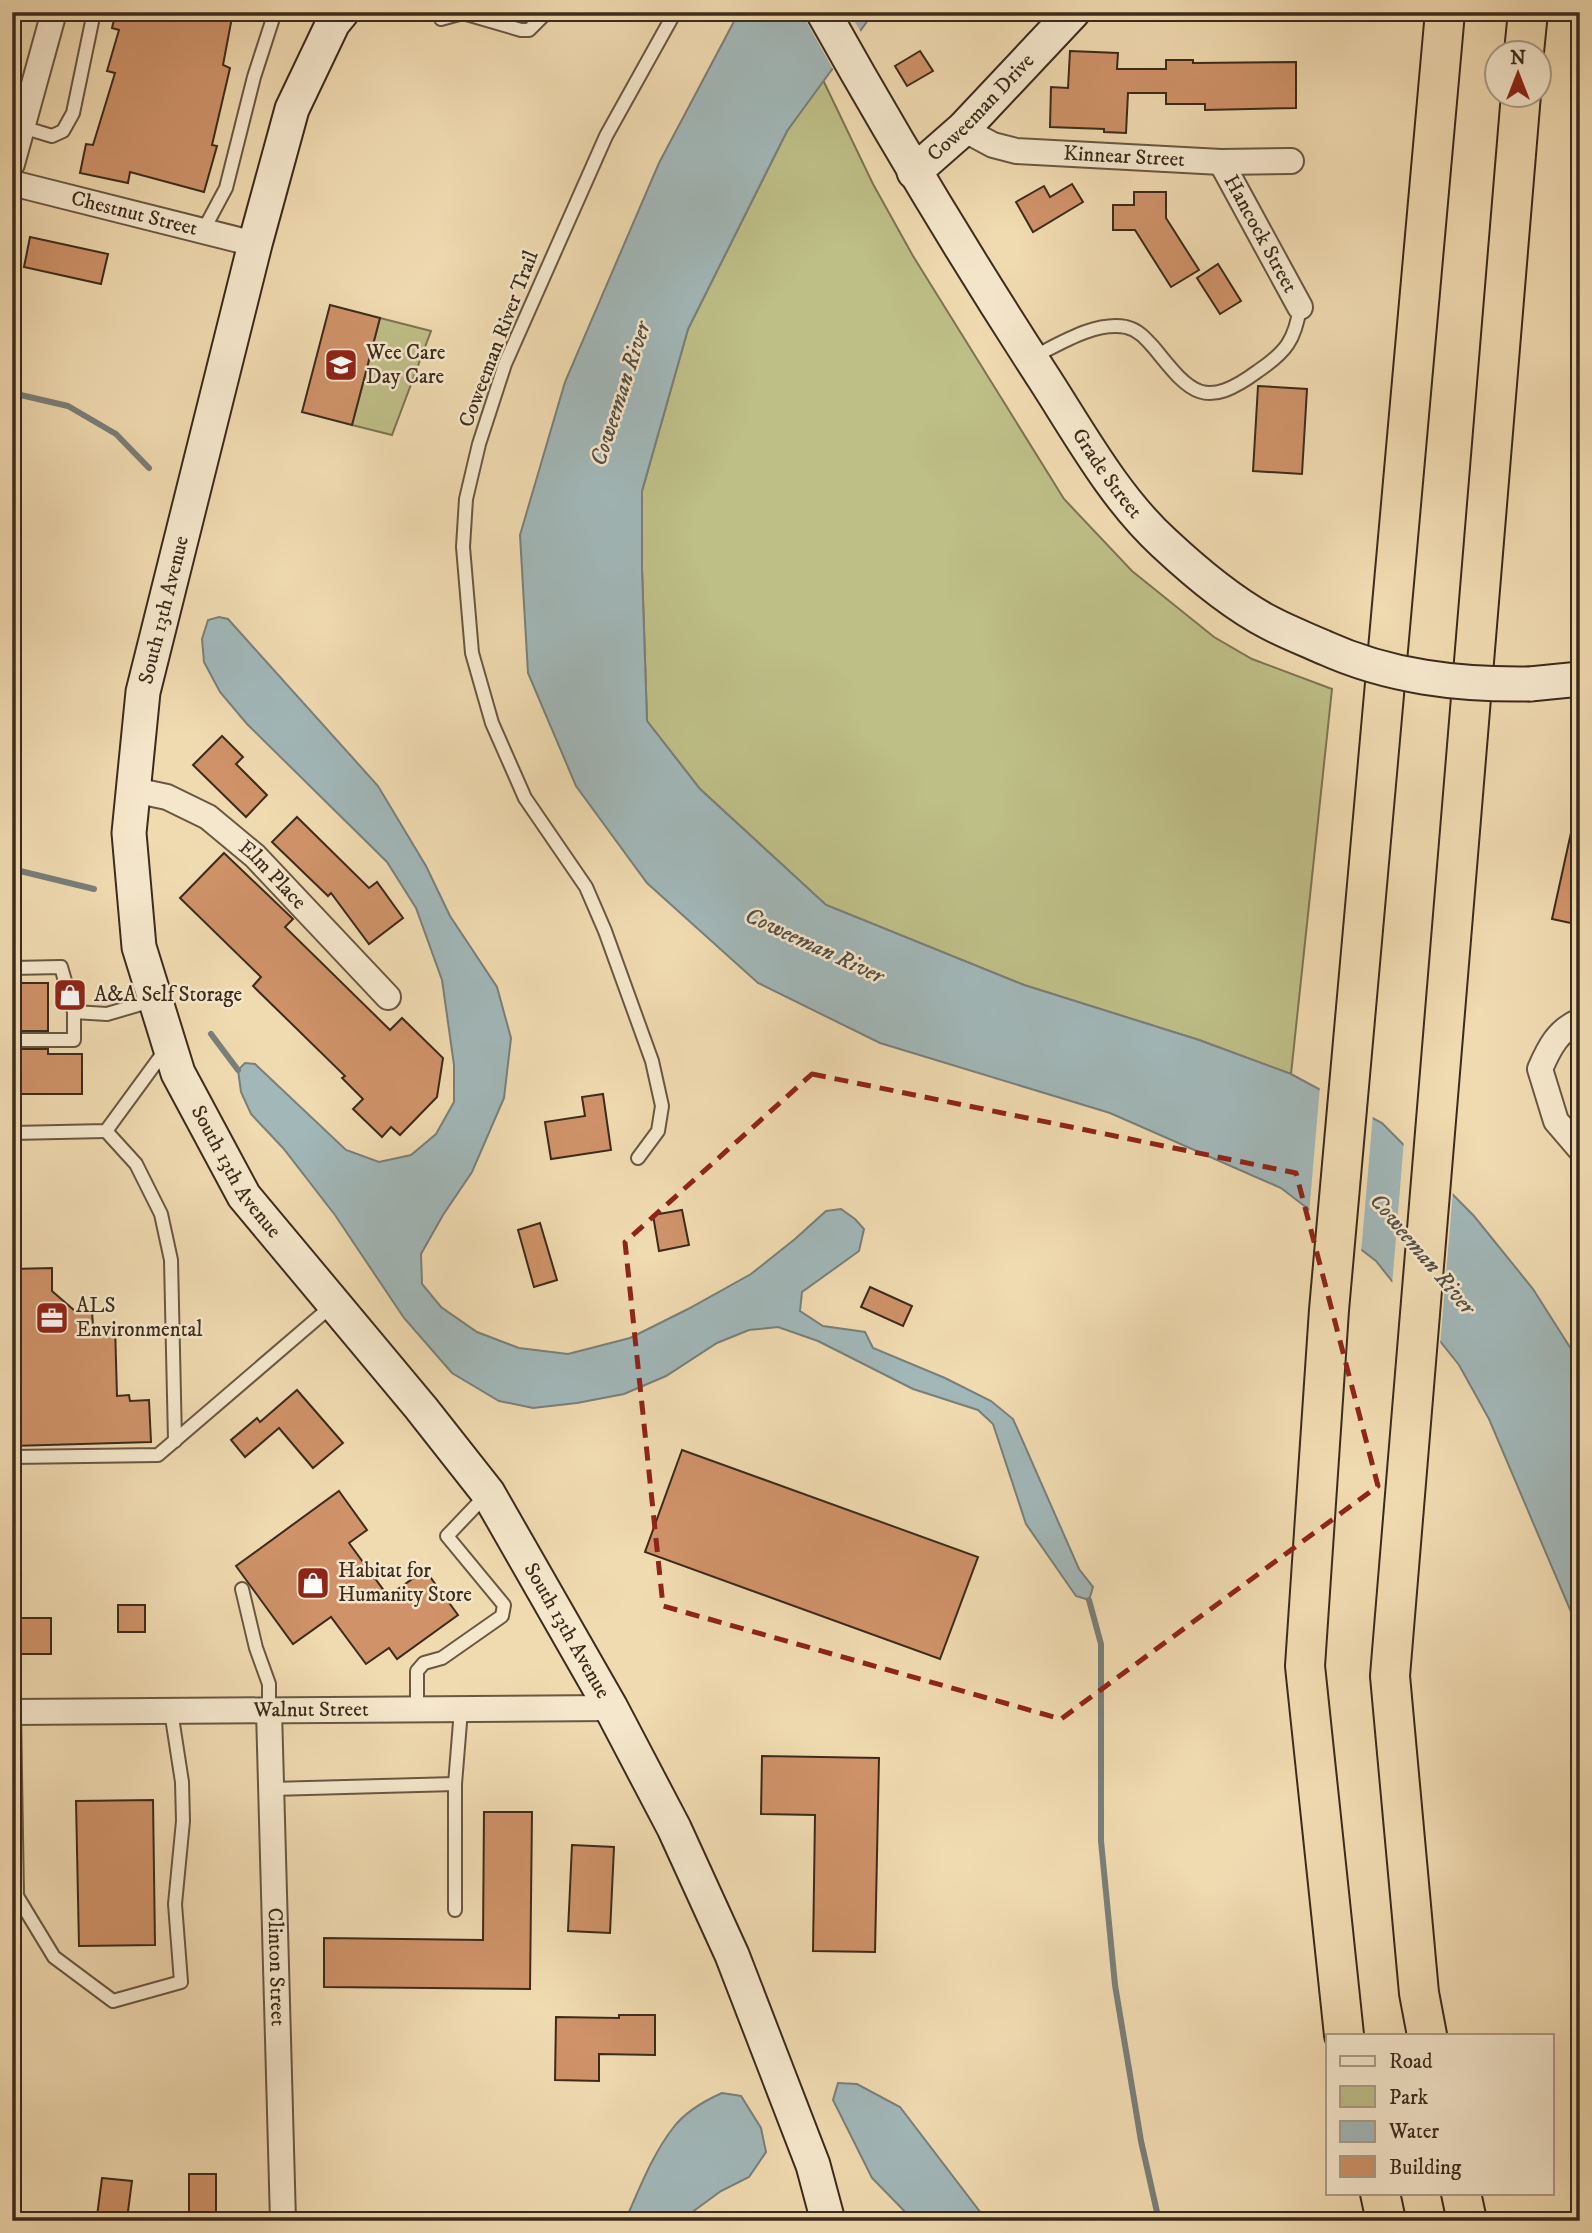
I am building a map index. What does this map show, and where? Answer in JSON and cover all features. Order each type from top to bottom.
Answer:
[{"type":"highway","points":[[1344,2034],[1304,1665],[1329,1310],[1444,12]]},
{"type":"highway","points":[[1525,38],[1528,12]]},
{"type":"highway","points":[[1427,2034],[1419,1993],[1390,1676],[1520,108]]},
{"type":"highway","points":[[1380,2194],[1386,2221]]},
{"type":"highway","points":[[1461,2194],[1466,2221]]},
{"type":"main road","name":"South 13th Avenue","points":[[342,12],[333,23],[292,109],[255,244],[143,692],[129,833],[139,947],[178,1073],[244,1196],[488,1493],[611,1708],[674,1828],[732,1955],[813,2165],[828,2221]]},
{"type":"main road","name":"Grade Street","points":[[823,12],[914,172],[1030,358],[1107,476],[1163,542],[1217,587],[1268,622],[1376,667],[1401,674],[1450,681],[1530,684],[1580,679]]},
{"type":"main road","name":"Coweeman Drive","points":[[914,172],[962,129],[1073,12]]},
{"type":"street","points":[[12,164],[22,127],[22,90],[54,12]]},
{"type":"street","name":"Kinnear Street","points":[[962,129],[993,145],[1016,151],[1220,162],[1291,161]]},
{"type":"street","name":"Hancock Street","points":[[1220,162],[1300,307]]},
{"type":"street","name":"Chestnut Street","points":[[12,183],[255,244]]},
{"type":"street","name":"Elm Place","points":[[134,790],[167,797],[208,817],[255,856],[388,997]]},
{"type":"street","points":[[1580,1021],[1566,1027],[1549,1047],[1540,1069],[1556,1121],[1580,1149]]},
{"type":"street","name":"Walnut Street","points":[[13,1712],[611,1708]]},
{"type":"street","name":"Clinton Street","points":[[269,1711],[284,2221]]},
{"type":"lane","points":[[22,127],[52,136],[63,131],[73,113],[94,12]]},
{"type":"lane","points":[[203,231],[226,188],[254,77],[275,12]]},
{"type":"lane","points":[[441,19],[463,13],[529,30],[547,12]]},
{"type":"lane","name":"Coweeman River Trail","points":[[638,1158],[658,1131],[662,1106],[652,1061],[605,931],[586,887],[525,798],[492,723],[472,653],[463,547],[466,499],[479,444],[505,364],[606,136],[675,12]]},
{"type":"lane","points":[[1030,358],[1076,336],[1104,327],[1134,329],[1178,378],[1199,393],[1216,392],[1234,387],[1288,346],[1297,330],[1300,307]]},
{"type":"lane","points":[[12,968],[61,967],[74,1012],[74,1040],[12,1040]]},
{"type":"lane","points":[[74,1012],[107,1014],[156,1000]]},
{"type":"lane","points":[[106,1131],[170,1045]]},
{"type":"lane","points":[[12,1133],[106,1131],[136,1164],[161,1214],[171,1260],[175,1441]]},
{"type":"lane","points":[[12,1457],[158,1455],[334,1304]]},
{"type":"lane","points":[[417,1710],[417,1671],[424,1663],[442,1658],[502,1616],[504,1605],[447,1536],[488,1493]]},
{"type":"lane","points":[[242,1589],[256,1648],[269,1684],[269,1711]]},
{"type":"lane","points":[[455,1910],[455,1784],[461,1710]]},
{"type":"lane","points":[[13,1712],[17,1896],[54,1957],[113,2001],[181,1982],[175,1903],[183,1821],[182,1782],[171,1711]]},
{"type":"lane","points":[[272,1789],[455,1784]]},
{"type":"highlighted area","points":[[812,1074],[1296,1173],[1378,1486],[1061,1719],[663,1606],[625,1242]]},
{"type":"green space","points":[[823,80],[873,184],[913,256],[1064,499],[1132,571],[1214,637],[1252,659],[1332,689],[1291,1074],[1199,1040],[1024,985],[826,905],[700,789],[647,721],[642,491],[688,329],[787,131]]},
{"type":"green space","points":[[380,318],[431,331],[392,435],[352,425]]},
{"type":"water","name":"Coweeman River","points":[[739,12],[874,12],[787,131],[688,329],[642,491],[647,721],[700,789],[826,905],[1024,985],[1199,1040],[1291,1074],[1382,1123],[1474,1216],[1533,1289],[1580,1363],[1580,1633],[1489,1419],[1459,1365],[1376,1261],[1281,1188],[1110,1113],[880,1043],[758,983],[647,883],[576,786],[528,673],[520,535],[565,382],[659,163]]},
{"type":"water","points":[[219,617],[228,619],[378,786],[426,866],[450,916],[497,987],[511,1038],[504,1098],[472,1172],[421,1254],[422,1284],[441,1307],[477,1332],[519,1348],[568,1354],[630,1338],[688,1309],[751,1274],[826,1211],[841,1209],[864,1229],[859,1251],[802,1292],[800,1311],[823,1326],[865,1332],[873,1348],[945,1378],[991,1401],[1013,1419],[1079,1569],[1093,1587],[1089,1600],[1076,1596],[1026,1524],[993,1424],[978,1410],[913,1389],[818,1341],[778,1327],[749,1330],[717,1343],[666,1376],[624,1394],[533,1408],[499,1401],[452,1373],[404,1318],[335,1215],[283,1148],[251,1114],[241,1092],[238,1070],[245,1063],[255,1064],[346,1150],[379,1162],[411,1155],[436,1134],[454,1102],[454,1065],[442,980],[416,908],[387,862],[247,724],[220,692],[204,662],[202,639],[208,620]]},
{"type":"water","points":[[838,2083],[857,2084],[900,2107],[987,2221],[914,2221],[872,2178],[833,2100]]},
{"type":"water","points":[[722,2093],[741,2096],[761,2128],[766,2152],[749,2177],[721,2191],[680,2221],[625,2221],[665,2138],[683,2117]]},
{"type":"pier","points":[[801,12],[849,12],[862,34],[834,71]]},
{"type":"pier","points":[[1320,1086],[1373,1114],[1361,1253],[1309,1214]]},
{"type":"pier","points":[[1404,1140],[1453,1190],[1440,1346],[1392,1286]]},
{"type":"building","points":[[116,12],[140,12],[159,18],[160,12],[233,12],[223,65],[230,68],[212,145],[217,146],[204,192],[130,172],[128,183],[80,173],[86,144],[93,145],[115,73],[107,71],[119,30],[112,28]]},
{"type":"building","points":[[920,51],[933,71],[907,86],[895,66]]},
{"type":"building","points":[[1070,51],[1118,53],[1117,69],[1166,69],[1166,60],[1193,60],[1193,63],[1296,62],[1296,108],[1205,110],[1205,104],[1166,104],[1166,93],[1128,93],[1126,133],[1104,132],[1104,129],[1050,127],[1051,87],[1068,88]]},
{"type":"building","points":[[1072,184],[1083,202],[1033,232],[1016,202],[1044,186],[1050,197]]},
{"type":"building","points":[[1134,192],[1166,192],[1166,218],[1199,270],[1171,287],[1135,230],[1113,230],[1113,205],[1134,205]]},
{"type":"building","points":[[30,237],[108,254],[101,284],[24,267]]},
{"type":"building","points":[[1218,264],[1241,301],[1220,314],[1197,278]]},
{"type":"building","name":"Wee Care Day Care","points":[[330,305],[380,318],[352,425],[302,412]]},
{"type":"building","points":[[1258,386],[1307,389],[1302,474],[1253,471]]},
{"type":"building","points":[[222,736],[243,757],[236,764],[267,795],[246,817],[193,765]]},
{"type":"building","points":[[297,817],[369,888],[377,882],[403,918],[369,944],[331,893],[328,896],[272,842]]},
{"type":"building","points":[[1572,828],[1580,829],[1580,925],[1552,919]]},
{"type":"building","points":[[224,853],[293,919],[285,927],[390,1030],[402,1018],[443,1058],[437,1097],[400,1135],[391,1127],[382,1137],[353,1109],[363,1099],[342,1078],[345,1076],[253,986],[261,977],[180,898]]},
{"type":"building","points":[[12,983],[48,983],[48,1031],[12,1031]]},
{"type":"building","points":[[12,1049],[48,1049],[48,1054],[82,1054],[82,1094],[12,1094]]},
{"type":"building","points":[[603,1094],[611,1150],[551,1159],[545,1122],[585,1116],[582,1097]]},
{"type":"building","points":[[682,1210],[689,1245],[659,1251],[653,1215]]},
{"type":"building","points":[[540,1223],[557,1280],[534,1287],[518,1230]]},
{"type":"building","name":"ALS Environmental","points":[[52,1268],[52,1291],[75,1311],[92,1311],[93,1326],[115,1325],[117,1396],[129,1395],[130,1401],[149,1400],[151,1442],[12,1446],[12,1269]]},
{"type":"building","points":[[870,1287],[912,1306],[903,1326],[861,1307]]},
{"type":"building","points":[[297,1390],[343,1443],[313,1468],[279,1428],[245,1457],[231,1440],[257,1418],[260,1422]]},
{"type":"building","points":[[682,1450],[978,1557],[940,1659],[645,1552]]},
{"type":"building","name":"Habitat for Humanity Store","points":[[339,1491],[367,1530],[349,1543],[388,1596],[425,1570],[458,1615],[397,1659],[389,1648],[366,1664],[331,1617],[293,1644],[236,1566]]},
{"type":"building","points":[[118,1605],[145,1605],[145,1632],[118,1632]]},
{"type":"building","points":[[14,1618],[51,1618],[51,1654],[14,1654]]},
{"type":"building","points":[[762,1756],[879,1758],[875,1952],[813,1951],[815,1815],[761,1814]]},
{"type":"building","points":[[153,1800],[155,1945],[79,1946],[76,1801]]},
{"type":"building","points":[[484,1812],[532,1812],[530,1989],[324,1987],[324,1938],[483,1940]]},
{"type":"building","points":[[572,1845],[614,1847],[610,1933],[568,1931]]},
{"type":"building","points":[[619,2015],[655,2015],[655,2055],[599,2054],[599,2081],[555,2080],[556,2017],[619,2018]]},
{"type":"building","points":[[189,2174],[216,2174],[216,2221],[189,2221]]},
{"type":"building","points":[[102,2178],[132,2181],[127,2219],[97,2216]]},
{"type":"waterway","points":[[12,393],[68,406],[116,434],[149,468]]},
{"type":"waterway","points":[[12,869],[94,889]]},
{"type":"waterway","points":[[211,1034],[238,1070]]},
{"type":"waterway","points":[[1089,1600],[1101,1644],[1101,1841],[1115,1985],[1141,2141],[1159,2221]]},
{"type":"place","name":"Wee Care Day Care","points":[[341,365]]},
{"type":"place","name":"A&A Self Storage","points":[[70,995]]},
{"type":"place","name":"ALS Environmental","points":[[52,1318]]},
{"type":"place","name":"Habitat for Humanity Store","points":[[313,1583]]}]
